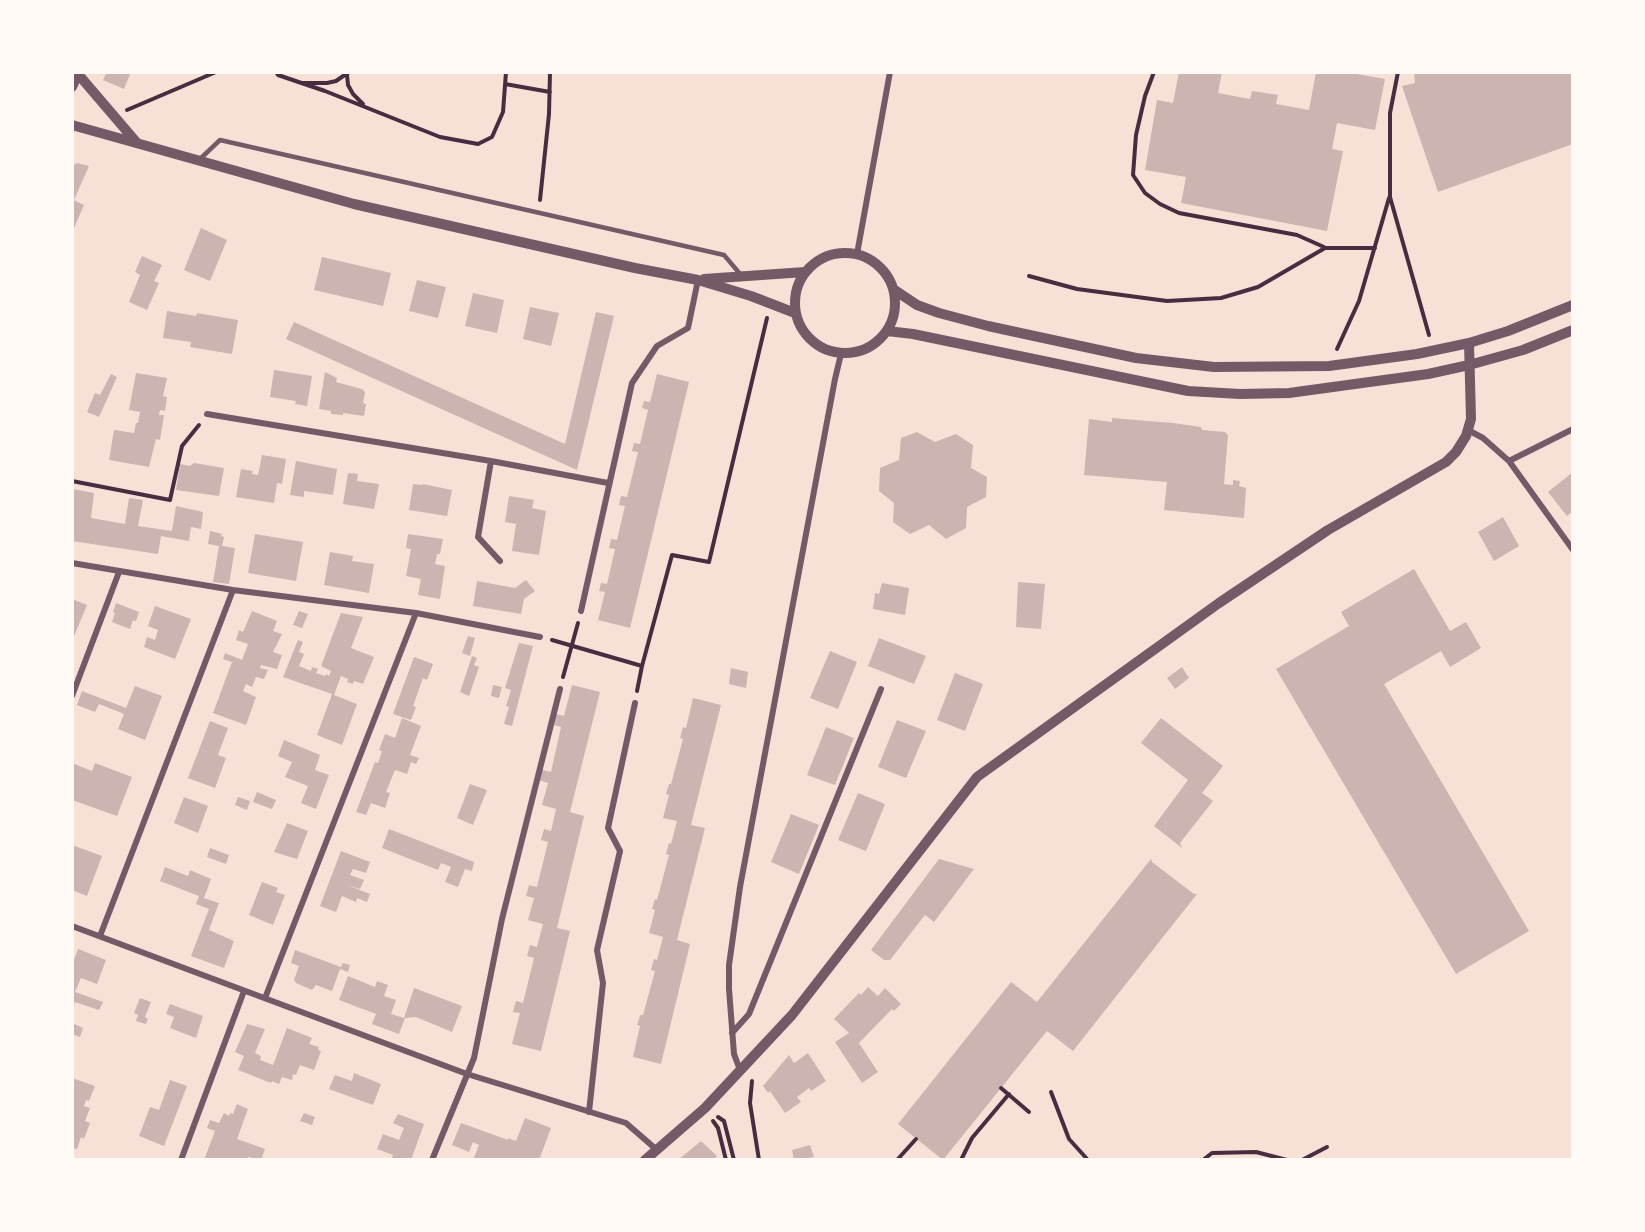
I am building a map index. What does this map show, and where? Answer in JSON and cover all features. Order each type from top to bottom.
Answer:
[{"type":"street","points":[[857,254],[890,72]]},
{"type":"street","points":[[72,87],[78,73],[137,144]]},
{"type":"street","points":[[72,125],[354,204],[635,268],[698,280],[795,313]]},
{"type":"street","points":[[838,253],[857,254],[880,267],[888,277],[895,303],[893,318],[887,331],[875,344],[859,352],[841,354],[825,350],[811,341],[801,328],[795,313],[796,291],[806,272],[820,259],[838,253]]},
{"type":"street","points":[[698,280],[806,272]]},
{"type":"street","points":[[581,611],[632,383],[657,346],[688,328],[698,280]]},
{"type":"street","points":[[893,289],[917,305],[999,328],[1136,358],[1214,367],[1329,366],[1434,350],[1469,343],[1508,331],[1573,305]]},
{"type":"street","points":[[887,331],[913,334],[1188,392],[1289,393],[1428,374],[1469,365],[1523,350],[1573,330]]},
{"type":"street","points":[[645,1160],[705,1108],[792,1015],[977,777],[1219,603],[1329,530],[1446,462],[1456,452],[1466,436],[1471,419],[1469,343]]},
{"type":"street","points":[[741,1071],[734,1054],[729,964],[740,887],[832,391],[841,354]]},
{"type":"street","points":[[207,414],[491,460],[608,483]]},
{"type":"street","points":[[1509,461],[1573,429]]},
{"type":"street","points":[[1468,430],[1484,438],[1509,461],[1573,550]]},
{"type":"street","points":[[491,460],[478,537],[500,561]]},
{"type":"street","points":[[72,563],[233,590],[416,613],[540,637]]},
{"type":"street","points":[[72,696],[119,572]]},
{"type":"street","points":[[100,936],[233,590]]},
{"type":"street","points":[[265,998],[416,613]]},
{"type":"street","points":[[432,1160],[474,1058],[502,919],[560,689]]},
{"type":"street","points":[[732,1033],[749,1014],[880,689]]},
{"type":"street","points":[[589,1112],[603,983],[597,950],[620,851],[608,828],[635,703]]},
{"type":"street","points":[[72,926],[467,1074],[626,1123],[657,1151]]},
{"type":"street","points":[[181,1160],[244,991]]},
{"type":"lane","points":[[198,161],[220,140],[724,255],[743,277]]},
{"type":"path","points":[[113,116],[216,72]]},
{"type":"path","points":[[276,72],[278,75],[440,137],[478,144],[492,137],[503,112],[506,72]]},
{"type":"path","points":[[538,213],[544,173],[550,72]]},
{"type":"path","points":[[1154,72],[1145,96],[1136,135],[1133,175],[1145,193],[1160,204],[1179,213],[1297,235],[1325,248],[1375,248]]},
{"type":"path","points":[[1398,72],[1390,113],[1390,197],[1434,350]]},
{"type":"path","points":[[300,83],[327,83],[348,73],[348,86],[352,94],[366,108]]},
{"type":"path","points":[[505,84],[550,92]]},
{"type":"path","points":[[1329,366],[1359,301],[1390,197]]},
{"type":"path","points":[[1029,276],[1077,289],[1167,301],[1221,298],[1258,287],[1325,248]]},
{"type":"path","points":[[635,703],[642,666],[672,555],[709,562],[771,304]]},
{"type":"path","points":[[72,482],[170,500],[182,446],[207,414]]},
{"type":"path","points":[[560,689],[581,611]]},
{"type":"path","points":[[540,637],[642,666]]},
{"type":"path","points":[[755,1056],[750,1103],[759,1160]]},
{"type":"path","points":[[1001,1088],[1029,1112]]},
{"type":"path","points":[[1051,1092],[1069,1140],[1088,1160]]},
{"type":"path","points":[[962,1160],[972,1138],[1009,1094]]},
{"type":"path","points":[[705,1108],[718,1128],[726,1160]]},
{"type":"path","points":[[705,1108],[724,1121],[734,1160]]},
{"type":"path","points":[[897,1160],[916,1139]]},
{"type":"path","points":[[1302,1160],[1327,1147]]},
{"type":"path","points":[[1203,1160],[1212,1153],[1256,1152],[1287,1160]]},
{"type":"building","points":[[107,72],[131,72],[124,89],[103,80]]},
{"type":"building","points":[[1179,72],[1222,72],[1218,93],[1250,99],[1252,91],[1278,95],[1276,104],[1309,110],[1316,72],[1346,72],[1385,79],[1375,130],[1337,123],[1332,149],[1343,151],[1327,231],[1181,203],[1186,177],[1145,170],[1157,100],[1173,103]]},
{"type":"building","points":[[1414,72],[1573,72],[1573,144],[1438,192],[1402,86],[1415,83]]},
{"type":"building","points":[[77,163],[89,166],[74,200],[84,205],[74,228],[72,227],[72,166]]},
{"type":"building","points":[[201,228],[227,240],[210,281],[184,270]]},
{"type":"building","points":[[142,256],[162,265],[154,281],[159,283],[147,310],[129,302],[140,275],[135,272]]},
{"type":"building","points":[[322,257],[391,273],[383,306],[314,290]]},
{"type":"building","points":[[417,280],[446,287],[438,318],[409,311]]},
{"type":"building","points":[[473,293],[504,300],[497,333],[465,326]]},
{"type":"building","points":[[530,307],[559,313],[551,346],[523,339]]},
{"type":"building","points":[[167,311],[238,320],[232,354],[190,347],[191,342],[163,338]]},
{"type":"building","points":[[596,312],[614,316],[577,470],[286,339],[294,322],[565,444]]},
{"type":"building","points":[[274,370],[312,376],[307,406],[295,404],[296,401],[270,397]]},
{"type":"building","points":[[325,372],[337,378],[336,382],[362,389],[365,392],[364,416],[331,414],[331,411],[319,409]]},
{"type":"building","points":[[136,373],[167,378],[163,396],[167,397],[165,411],[160,410],[159,415],[164,415],[160,440],[156,439],[149,467],[109,460],[114,430],[134,433],[136,423],[138,423],[140,412],[129,410]]},
{"type":"building","points":[[111,374],[117,377],[99,417],[87,412],[95,393],[100,395]]},
{"type":"building","points":[[657,374],[689,382],[630,628],[598,620],[605,592],[599,591],[601,583],[607,584],[615,549],[609,548],[611,539],[617,540],[625,506],[619,505],[621,496],[627,497],[638,452],[632,451],[634,443],[640,444],[648,410],[642,408],[644,401],[650,402]]},
{"type":"building","points":[[1112,418],[1173,423],[1201,427],[1202,430],[1225,432],[1228,435],[1224,484],[1233,485],[1233,480],[1240,481],[1239,486],[1246,488],[1244,518],[1164,510],[1167,482],[1084,475],[1089,419],[1112,422]]},
{"type":"building","points":[[917,432],[935,442],[956,434],[973,445],[971,468],[987,477],[986,497],[967,507],[966,528],[946,539],[929,525],[910,534],[893,522],[894,503],[879,491],[880,468],[899,460],[901,438]]},
{"type":"building","points":[[262,455],[286,459],[282,484],[277,483],[274,503],[236,497],[241,469],[253,471],[252,474],[258,475]]},
{"type":"building","points":[[296,461],[337,469],[333,495],[304,491],[304,497],[290,495]]},
{"type":"building","points":[[194,463],[224,468],[219,496],[176,490],[180,464],[190,466]]},
{"type":"building","points":[[1573,472],[1573,511],[1567,516],[1548,492]]},
{"type":"building","points":[[348,473],[358,474],[357,481],[379,484],[374,509],[343,504]]},
{"type":"building","points":[[413,484],[452,490],[447,516],[409,510]]},
{"type":"building","points":[[73,489],[94,493],[91,518],[125,524],[129,498],[143,500],[138,526],[172,531],[176,506],[203,512],[201,529],[191,527],[189,541],[161,536],[158,554],[72,541]]},
{"type":"building","points":[[509,496],[534,500],[532,508],[546,511],[539,555],[512,551],[516,524],[505,522]]},
{"type":"building","points":[[1503,517],[1519,546],[1494,561],[1478,532]]},
{"type":"building","points":[[210,531],[222,534],[221,536],[224,537],[222,546],[235,548],[229,584],[213,582],[219,546],[208,544]]},
{"type":"building","points":[[255,534],[303,542],[296,581],[248,573]]},
{"type":"building","points":[[408,534],[443,539],[435,564],[445,566],[440,599],[418,595],[421,579],[406,576],[411,549],[406,548]]},
{"type":"building","points":[[330,552],[353,556],[352,561],[374,564],[369,593],[324,585]]},
{"type":"building","points":[[1414,569],[1450,631],[1466,622],[1481,648],[1450,667],[1441,651],[1384,684],[1529,931],[1456,974],[1276,669],[1349,626],[1341,612]]},
{"type":"building","points":[[526,580],[535,591],[524,599],[521,614],[473,606],[477,581],[515,588]]},
{"type":"building","points":[[1018,582],[1045,584],[1041,629],[1016,627]]},
{"type":"building","points":[[882,583],[909,588],[905,615],[873,609],[875,593],[879,594]]},
{"type":"building","points":[[72,599],[87,605],[72,641]]},
{"type":"building","points":[[116,603],[139,612],[130,629],[112,622]]},
{"type":"building","points":[[155,606],[191,619],[175,659],[144,647],[147,637],[155,640],[158,630],[148,626]]},
{"type":"building","points":[[252,611],[277,621],[273,631],[282,634],[273,652],[282,655],[277,669],[261,665],[260,668],[268,670],[264,679],[256,677],[252,687],[246,684],[243,691],[256,697],[246,725],[213,713],[232,662],[223,659],[225,653],[242,660],[248,644],[236,640],[239,630],[243,632]]},
{"type":"building","points":[[299,611],[308,614],[302,628],[293,625]]},
{"type":"building","points":[[341,613],[363,617],[351,648],[374,657],[363,684],[354,681],[353,684],[347,682],[348,679],[341,676],[334,695],[357,704],[342,745],[317,735],[332,694],[283,677],[298,640],[303,642],[299,652],[304,654],[299,666],[311,671],[312,667],[318,669],[316,673],[329,676],[331,671],[321,666]]},
{"type":"building","points":[[468,636],[475,638],[470,656],[462,653]]},
{"type":"building","points":[[879,638],[926,656],[914,684],[868,666]]},
{"type":"building","points":[[519,643],[533,646],[512,726],[504,724],[511,690],[505,688]]},
{"type":"building","points":[[830,651],[857,662],[838,709],[810,698]]},
{"type":"building","points":[[472,656],[477,658],[474,665],[479,667],[469,696],[460,692]]},
{"type":"building","points":[[414,657],[433,664],[427,680],[423,678],[413,706],[416,707],[411,720],[393,714]]},
{"type":"building","points":[[1182,667],[1189,678],[1175,689],[1167,678]]},
{"type":"building","points":[[731,668],[748,672],[746,688],[729,684]]},
{"type":"building","points":[[955,673],[983,684],[965,731],[937,720]]},
{"type":"building","points":[[493,685],[502,687],[499,698],[491,696]]},
{"type":"building","points":[[572,685],[600,692],[570,812],[584,816],[557,928],[570,931],[541,1051],[512,1044],[520,1013],[513,1012],[516,1001],[523,1003],[534,958],[527,956],[530,945],[537,947],[543,924],[528,920],[534,898],[526,896],[529,885],[537,887],[548,842],[541,840],[544,829],[551,831],[556,809],[542,805],[548,783],[539,780],[542,770],[551,772],[561,727],[554,725],[556,714],[564,716]]},
{"type":"building","points":[[135,686],[162,696],[145,740],[118,729],[124,714],[99,704],[95,712],[77,705],[82,691],[126,708]]},
{"type":"building","points":[[693,698],[721,705],[691,825],[705,828],[677,940],[690,944],[661,1064],[633,1057],[640,1026],[637,1025],[640,1015],[643,1015],[655,971],[651,970],[654,959],[657,960],[663,937],[649,933],[655,910],[652,909],[655,899],[657,900],[669,855],[666,854],[677,821],[663,818],[669,795],[666,794],[671,784],[683,739],[680,738],[683,727],[686,728]]},
{"type":"building","points":[[402,718],[421,726],[410,755],[419,758],[416,764],[411,762],[407,774],[395,770],[386,792],[390,793],[385,808],[371,803],[366,815],[356,812],[375,762],[378,763],[382,751],[379,750],[385,734],[395,738]]},
{"type":"building","points":[[1161,718],[1223,766],[1202,793],[1213,801],[1180,843],[1182,848],[1154,826],[1188,780],[1141,743]]},
{"type":"building","points":[[897,720],[926,731],[906,778],[878,767]]},
{"type":"building","points":[[210,721],[228,728],[218,755],[226,758],[215,788],[188,778]]},
{"type":"building","points":[[826,727],[854,738],[835,785],[807,775]]},
{"type":"building","points":[[284,740],[320,755],[315,770],[329,775],[316,809],[301,803],[308,786],[285,777],[292,762],[278,756]]},
{"type":"building","points":[[72,763],[92,771],[95,763],[132,777],[117,816],[72,800]]},
{"type":"building","points":[[470,784],[487,790],[473,825],[457,818]]},
{"type":"building","points":[[257,792],[276,800],[272,809],[253,802]]},
{"type":"building","points":[[858,793],[885,804],[866,851],[838,840]]},
{"type":"building","points":[[184,797],[208,806],[198,833],[174,823]]},
{"type":"building","points":[[238,797],[250,801],[247,810],[235,805]]},
{"type":"building","points":[[791,814],[819,825],[799,874],[771,862]]},
{"type":"building","points":[[287,823],[308,831],[297,859],[274,852]]},
{"type":"building","points":[[389,829],[474,862],[472,871],[465,869],[458,887],[445,882],[451,867],[441,863],[438,870],[382,848]]},
{"type":"building","points":[[72,845],[102,856],[87,896],[72,890]]},
{"type":"building","points":[[210,848],[229,855],[226,864],[207,857]]},
{"type":"building","points":[[341,851],[370,862],[366,873],[353,869],[350,875],[364,880],[360,889],[347,885],[370,894],[367,902],[357,898],[356,902],[342,896],[336,912],[320,906]]},
{"type":"building","points":[[939,859],[974,869],[934,922],[925,915],[890,960],[884,960],[871,950]]},
{"type":"building","points":[[1151,859],[1194,894],[1197,894],[1073,1051],[1047,1031],[943,1160],[898,1124],[1011,982],[1037,1002]]},
{"type":"building","points":[[165,867],[188,876],[190,870],[211,879],[204,898],[219,903],[209,930],[234,941],[224,968],[191,956],[209,909],[196,904],[199,896],[160,881]]},
{"type":"building","points":[[262,882],[278,888],[276,892],[285,895],[273,925],[249,915]]},
{"type":"building","points":[[78,949],[106,960],[97,984],[81,978],[75,992],[103,1002],[99,1010],[75,1002],[72,1010],[72,965]]},
{"type":"building","points":[[295,950],[341,967],[343,963],[350,965],[348,972],[340,969],[332,991],[316,985],[312,990],[294,980],[299,966],[291,963]]},
{"type":"building","points":[[348,976],[375,987],[377,981],[388,985],[384,996],[396,1000],[391,1014],[404,1018],[414,988],[462,1006],[452,1032],[416,1017],[405,1018],[399,1034],[372,1024],[376,1014],[339,1000]]},
{"type":"building","points":[[868,987],[878,996],[885,988],[901,1004],[894,1011],[892,1009],[859,1043],[878,1072],[862,1083],[835,1042],[849,1033],[834,1019]]},
{"type":"building","points":[[140,998],[151,1002],[145,1017],[148,1019],[146,1024],[136,1021],[138,1015],[134,1013]]},
{"type":"building","points":[[170,1004],[203,1016],[196,1038],[170,1028],[174,1017],[166,1014]]},
{"type":"building","points":[[72,1023],[83,1028],[80,1037],[72,1034]]},
{"type":"building","points":[[247,1024],[265,1029],[255,1053],[261,1056],[260,1060],[273,1065],[287,1028],[312,1038],[309,1044],[319,1047],[318,1050],[321,1051],[314,1070],[300,1065],[296,1075],[293,1074],[292,1080],[282,1077],[279,1084],[238,1070],[244,1056],[235,1052]]},
{"type":"building","points":[[808,1053],[826,1081],[811,1091],[809,1088],[797,1097],[801,1102],[785,1113],[770,1091],[768,1093],[763,1086],[789,1055],[794,1063]]},
{"type":"building","points":[[354,1073],[381,1084],[373,1105],[329,1089],[335,1075],[352,1081]]},
{"type":"building","points":[[72,1078],[95,1086],[89,1101],[86,1100],[84,1106],[90,1108],[85,1121],[90,1123],[77,1149],[72,1148]]},
{"type":"building","points":[[170,1080],[187,1086],[164,1146],[139,1136],[150,1107],[159,1110]]},
{"type":"building","points":[[237,1104],[248,1109],[237,1139],[265,1149],[261,1160],[248,1157],[247,1160],[204,1160],[215,1131],[207,1128],[210,1120],[219,1123],[224,1113],[229,1116],[230,1113],[233,1114]]},
{"type":"building","points":[[304,1113],[315,1117],[312,1125],[300,1121]]},
{"type":"building","points":[[398,1114],[424,1124],[411,1160],[391,1160],[393,1155],[377,1149],[383,1134],[399,1140],[404,1128],[393,1123]]},
{"type":"building","points":[[525,1118],[551,1128],[539,1160],[473,1160],[479,1145],[473,1142],[469,1152],[452,1145],[461,1123],[516,1141]]},
{"type":"building","points":[[701,1141],[717,1156],[713,1160],[678,1160]]},
{"type":"building","points":[[810,1145],[814,1157],[794,1160],[792,1150]]}]
